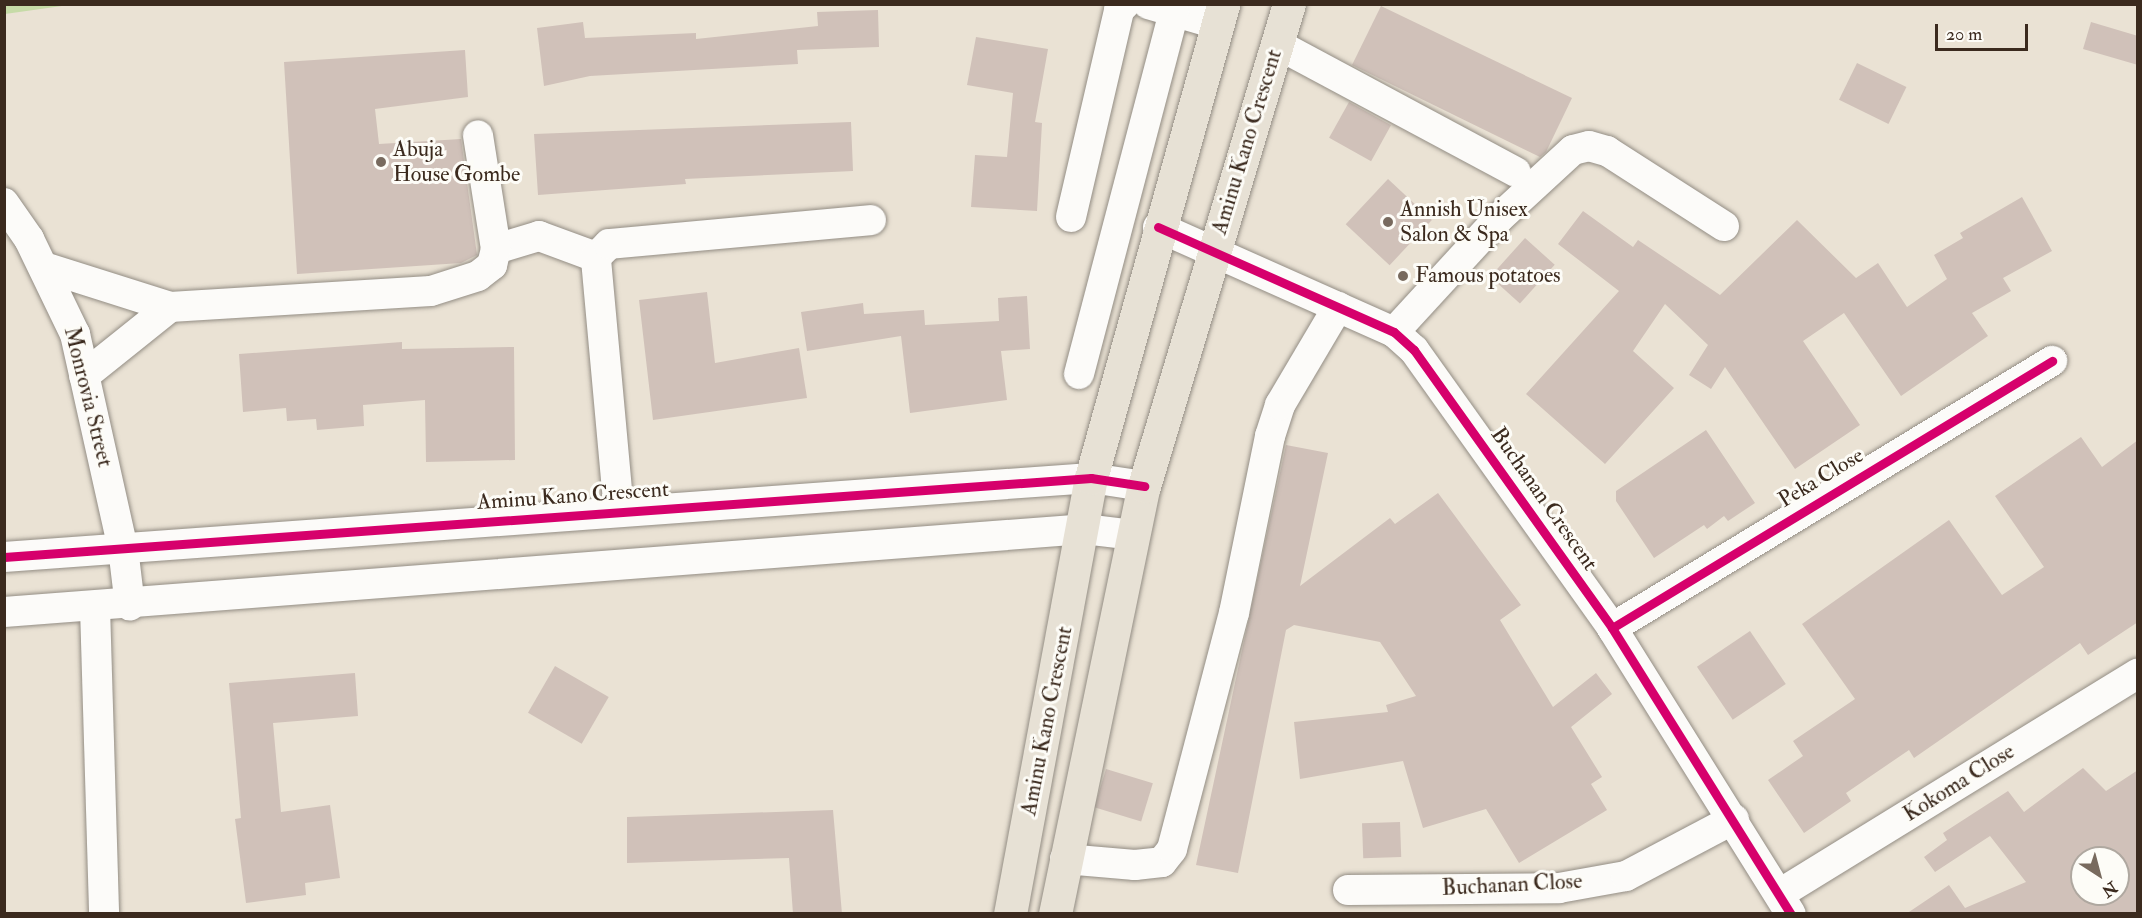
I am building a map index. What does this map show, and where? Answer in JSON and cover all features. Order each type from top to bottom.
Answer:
[{"type":"main road","name":"Aminu Kano Crescent","points":[[1055,914],[1144,486],[1289,4]]},
{"type":"main road","name":"Aminu Kano Crescent","points":[[1010,914],[1084,529],[1091,478],[1158,228],[1220,14]]},
{"type":"street","points":[[1071,217],[1119,10],[1125,4]]},
{"type":"street","points":[[1079,374],[1132,174],[1161,8],[1220,14]]},
{"type":"street","points":[[1277,44],[1516,172]]},
{"type":"street","points":[[44,267],[170,307],[432,291],[478,276],[492,265],[496,249],[478,135]]},
{"type":"street","points":[[1394,332],[1499,218],[1573,150],[1589,146],[1607,151],[1724,226]]},
{"type":"street","points":[[1132,174],[1171,182]]},
{"type":"street","name":"Monrovia Street","points":[[4,203],[44,267],[75,334],[123,548],[130,606]]},
{"type":"street","points":[[596,257],[609,244],[871,220]]},
{"type":"street","name":"Buchanan Crescent","points":[[1158,228],[1214,250],[1394,332],[1414,350],[1611,628],[1786,903]]},
{"type":"street","points":[[496,249],[539,236],[596,257]]},
{"type":"street","points":[[596,257],[619,512]]},
{"type":"street","points":[[84,376],[170,307]]},
{"type":"street","points":[[1065,859],[1135,865],[1162,862],[1172,849],[1234,613],[1270,436],[1280,405],[1338,307]]},
{"type":"street","name":"Peka Close","points":[[1611,628],[2052,362]]},
{"type":"street","name":"Aminu Kano Crescent","points":[[4,557],[1091,478],[1144,486]]},
{"type":"street","points":[[4,612],[130,606],[1084,529],[1133,536]]},
{"type":"street","points":[[95,608],[104,914]]},
{"type":"street","name":"Kokoma Close","points":[[1786,903],[2138,673]]},
{"type":"street","name":"Buchanan Close","points":[[1348,890],[1559,888],[1626,876],[1734,819]]},
{"type":"green space","points":[[5,4],[69,4],[69,5],[5,14]]},
{"type":"building","points":[[1381,6],[1572,98],[1546,152],[1540,157],[1352,65]]},
{"type":"building","points":[[878,10],[879,47],[797,50],[798,64],[590,76],[544,86],[537,28],[583,22],[585,38],[696,33],[696,39],[818,26],[817,12]]},
{"type":"building","points":[[2091,22],[2138,36],[2138,65],[2083,49]]},
{"type":"building","points":[[976,37],[1048,49],[1035,122],[1042,123],[1037,211],[971,207],[975,155],[1007,157],[1013,93],[967,85]]},
{"type":"building","name":"Abuja House Gombe","points":[[465,50],[468,97],[375,109],[379,144],[461,139],[477,255],[461,263],[297,274],[284,62]]},
{"type":"building","points":[[1857,63],[1906,87],[1888,124],[1839,100]]},
{"type":"building","points":[[1349,102],[1391,125],[1371,161],[1329,138]]},
{"type":"building","points":[[851,122],[853,171],[685,179],[686,184],[538,195],[534,134]]},
{"type":"building","name":"Annish Unisex Salon & Spa","points":[[1388,179],[1432,220],[1390,265],[1346,224]]},
{"type":"building","points":[[2022,197],[2052,251],[2003,278],[2011,291],[1972,313],[1988,336],[1901,396],[1844,313],[1803,341],[1860,425],[1795,469],[1725,367],[1711,389],[1689,375],[1708,345],[1665,304],[1633,351],[1674,388],[1605,464],[1526,394],[1619,291],[1558,244],[1583,211],[1633,247],[1638,240],[1720,295],[1797,220],[1856,278],[1878,263],[1907,307],[1947,279],[1934,255],[1963,238],[1960,233]]},
{"type":"building","points":[[1525,238],[1555,265],[1520,303],[1490,277]]},
{"type":"building","points":[[707,292],[715,363],[799,348],[807,398],[653,420],[639,300]]},
{"type":"building","points":[[1027,296],[1030,349],[1001,351],[1007,400],[910,413],[901,336],[807,351],[801,312],[863,303],[864,314],[924,310],[925,325],[999,321],[998,298]]},
{"type":"building","points":[[402,342],[402,349],[514,347],[515,460],[426,462],[425,400],[363,405],[364,426],[317,430],[316,419],[287,421],[286,408],[243,412],[239,354]]},
{"type":"building","points":[[1706,430],[1755,503],[1728,521],[1724,516],[1707,529],[1704,525],[1654,558],[1616,501],[1616,491]]},
{"type":"building","points":[[2081,437],[2102,467],[2138,440],[2138,622],[2088,655],[2080,643],[1914,758],[1909,750],[1846,793],[1851,801],[1804,833],[1768,780],[1803,756],[1793,741],[1855,699],[1802,624],[1949,520],[2002,595],[2044,567],[1995,496]]},
{"type":"building","points":[[1286,445],[1328,453],[1300,586],[1390,518],[1395,524],[1438,493],[1521,605],[1500,620],[1553,707],[1596,673],[1612,694],[1571,727],[1602,777],[1591,784],[1607,810],[1519,863],[1486,809],[1423,828],[1403,761],[1300,779],[1294,722],[1388,712],[1386,705],[1416,696],[1380,642],[1294,625],[1286,630],[1238,873],[1196,865]]},
{"type":"building","points":[[1750,631],[1786,684],[1733,720],[1697,667]]},
{"type":"building","points":[[555,666],[609,697],[582,744],[528,713]]},
{"type":"building","points":[[355,673],[358,716],[273,723],[281,812],[330,805],[340,878],[305,883],[306,895],[246,903],[235,819],[241,818],[229,683]]},
{"type":"building","points":[[2083,768],[2106,791],[2138,770],[2138,914],[1906,914],[1949,885],[1965,908],[2026,882],[1990,836],[1935,872],[1924,857],[1947,840],[1943,833],[2008,791],[2024,812]]},
{"type":"building","points":[[1106,769],[1153,783],[1141,822],[1094,807]]},
{"type":"building","points":[[833,810],[842,914],[793,914],[789,858],[627,863],[627,817]]},
{"type":"building","points":[[1400,822],[1401,857],[1363,858],[1362,823]]},
{"type":"cycle path","points":[[1158,227],[1394,332],[1414,350],[1612,628],[1791,914]]},
{"type":"cycle path","points":[[1612,628],[2052,361]]},
{"type":"cycle path","points":[[4,557],[1091,478],[1144,486]]},
{"type":"place","name":"Abuja House Gombe","points":[[381,162]]},
{"type":"place","name":"Annish Unisex Salon & Spa","points":[[1388,222]]},
{"type":"place","name":"Famous potatoes","points":[[1403,276]]}]
